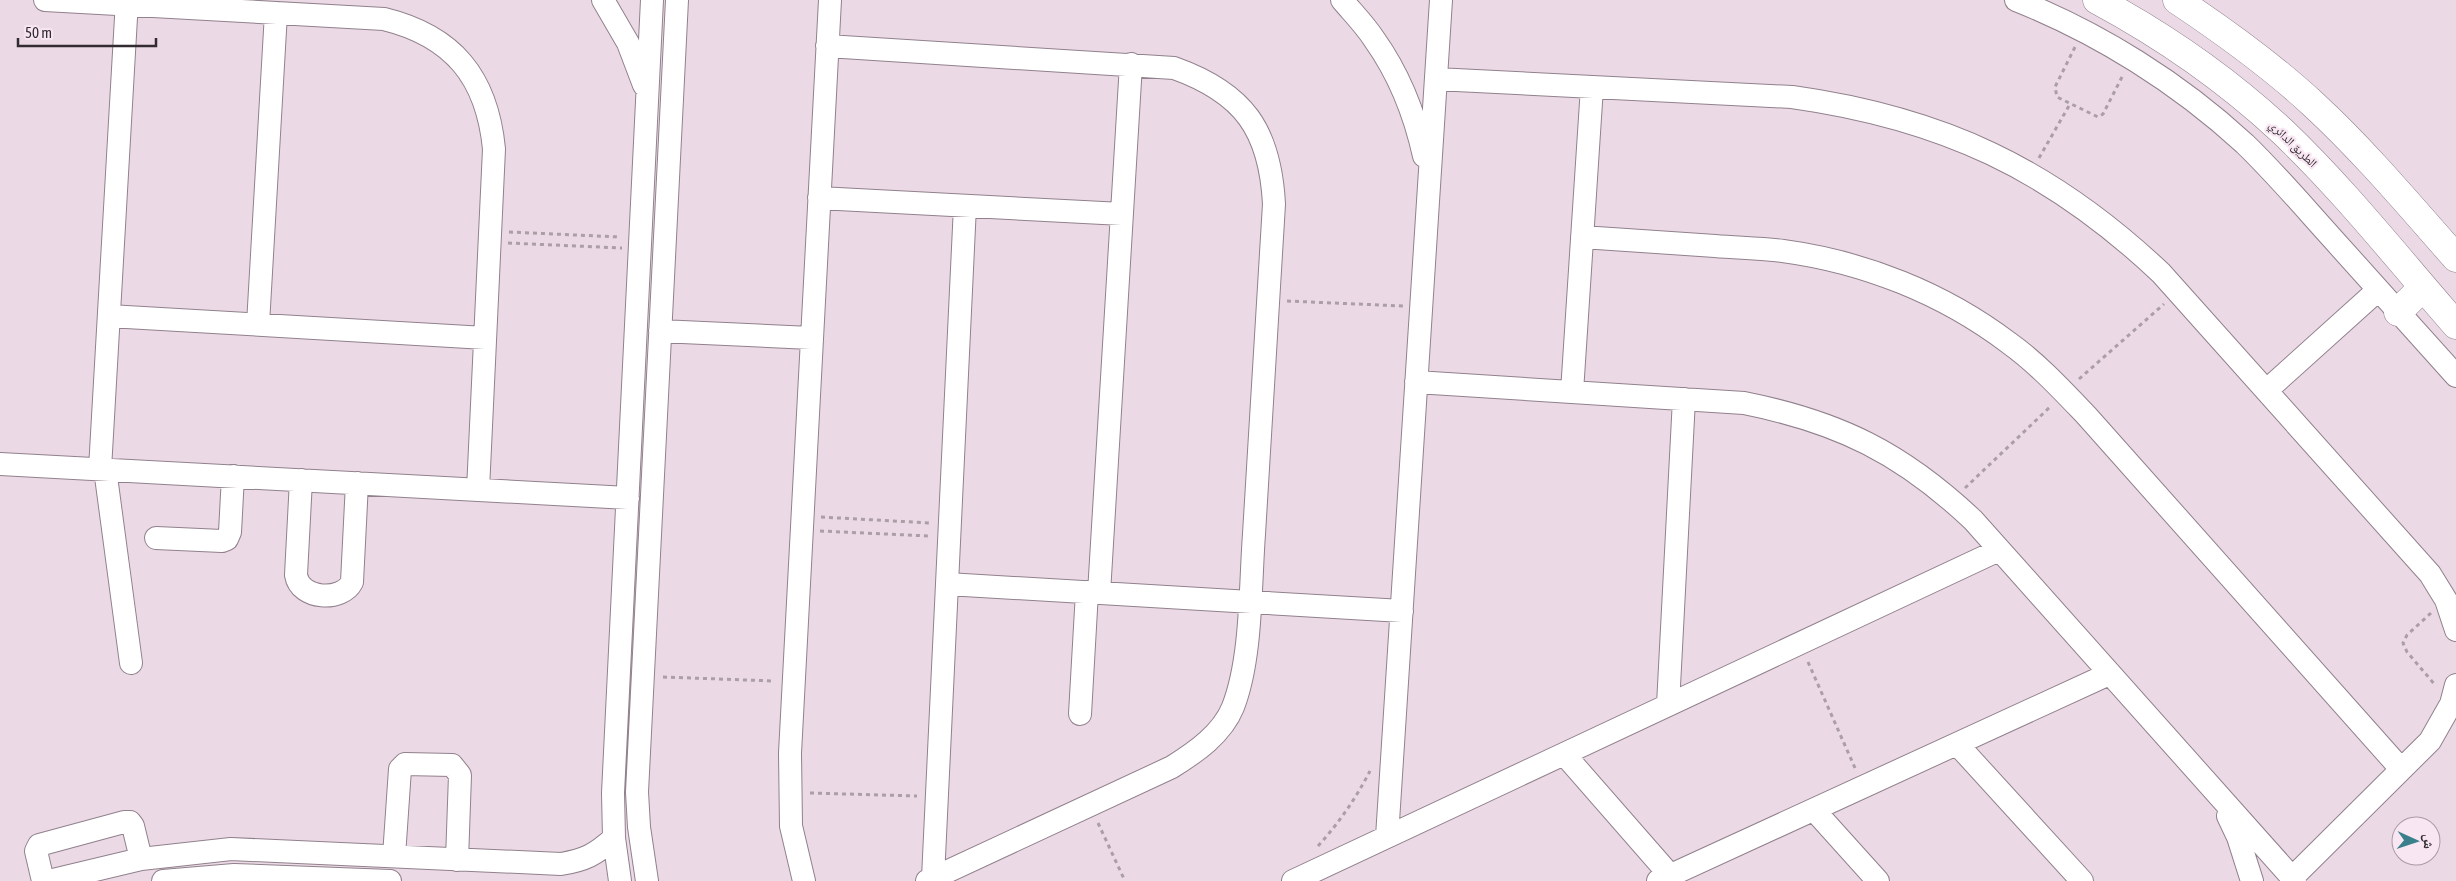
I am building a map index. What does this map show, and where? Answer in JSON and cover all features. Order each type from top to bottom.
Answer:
[{"type":"main road","name":"الطريق الدائري","points":[[2097,0],[2137,22],[2188,55],[2236,91],[2282,131],[2324,174],[2456,325]]},
{"type":"main road","points":[[2177,0],[2262,60],[2313,104],[2355,145],[2456,258]]},
{"type":"main road","points":[[2398,312],[2423,287]]},
{"type":"street","points":[[45,0],[126,2],[384,19],[409,25],[433,37],[454,53],[471,74],[484,97],[491,122],[494,148],[478,490]]},
{"type":"street","points":[[603,0],[628,43],[647,94]]},
{"type":"street","points":[[620,881],[614,838],[613,793],[652,0]]},
{"type":"street","points":[[647,881],[639,827],[637,792],[677,0]]},
{"type":"street","points":[[804,881],[791,826],[789,792],[792,682],[830,0]]},
{"type":"street","points":[[1342,0],[1374,39],[1400,83],[1418,131],[1429,181]]},
{"type":"street","points":[[1387,838],[1441,0]]},
{"type":"street","points":[[2016,0],[2083,30],[2132,59],[2207,112],[2245,144],[2280,180],[2456,376]]},
{"type":"street","points":[[126,2],[102,469],[131,663]]},
{"type":"street","points":[[258,324],[276,13]]},
{"type":"street","points":[[828,46],[1174,68],[1203,78],[1228,95],[1249,118],[1264,145],[1273,174],[1274,204],[1269,300],[1249,602],[1242,683],[1232,709],[1216,733],[1196,752],[1172,766],[930,880],[937,797],[965,206]]},
{"type":"street","points":[[1080,714],[1093,593],[1122,214],[1131,64]]},
{"type":"street","points":[[1436,79],[1792,97],[1838,104],[1883,113],[1927,126],[1971,143],[2030,173],[2092,212],[2128,241],[2162,273],[2430,574],[2446,600],[2456,630]]},
{"type":"street","points":[[1572,392],[1592,87]]},
{"type":"street","points":[[819,198],[1122,214]]},
{"type":"street","points":[[1582,237],[1782,251],[1831,260],[1879,273],[1916,288],[1969,316],[2010,343],[2065,392],[2401,769]]},
{"type":"street","points":[[2267,390],[2378,290]]},
{"type":"street","points":[[109,316],[485,338]]},
{"type":"street","points":[[660,331],[811,338]]},
{"type":"street","points":[[1416,382],[1744,403],[1787,412],[1830,425],[1870,443],[1908,466],[1944,493],[1972,520],[2293,879],[2430,741],[2454,694]]},
{"type":"street","points":[[1668,705],[1684,399]]},
{"type":"street","points":[[632,413],[656,414]]},
{"type":"street","points":[[0,464],[628,498]]},
{"type":"street","points":[[156,538],[227,539],[230,532],[233,476]]},
{"type":"street","points":[[301,480],[296,575],[299,586],[308,593],[340,594],[352,582],[357,483]]},
{"type":"street","points":[[1293,881],[1998,550]]},
{"type":"street","points":[[947,584],[1402,611]]},
{"type":"street","points":[[1564,754],[1668,879],[2109,674]]},
{"type":"street","points":[[1957,744],[2082,881]]},
{"type":"street","points":[[394,856],[400,769],[405,764],[452,765],[460,775],[457,860]]},
{"type":"street","points":[[2218,795],[2238,837],[2252,881]]},
{"type":"street","points":[[1814,810],[1878,881]]},
{"type":"street","points":[[44,881],[36,852],[39,845],[124,822],[130,822],[133,826],[140,859]]},
{"type":"street","points":[[49,881],[140,859],[231,848],[560,864],[579,861],[596,854],[614,838]]},
{"type":"street","points":[[162,881],[234,875],[390,881]]},
{"type":"path","points":[[2083,30],[2054,90],[2056,97],[2095,117],[2100,116],[2132,59]]},
{"type":"path","points":[[2030,173],[2070,104]]},
{"type":"path","points":[[490,237],[640,244]]},
{"type":"path","points":[[490,237],[640,244]]},
{"type":"path","points":[[1269,300],[1421,306]]},
{"type":"path","points":[[801,523],[950,531]]},
{"type":"path","points":[[801,523],[950,531]]},
{"type":"path","points":[[2446,600],[2407,635],[2404,643],[2407,652],[2454,694]]},
{"type":"path","points":[[1799,643],[1864,787]]},
{"type":"path","points":[[643,676],[792,682]]},
{"type":"path","points":[[1316,848],[1349,806],[1371,768]]},
{"type":"path","points":[[789,792],[937,797]]},
{"type":"path","points":[[1090,805],[1125,881]]}]
